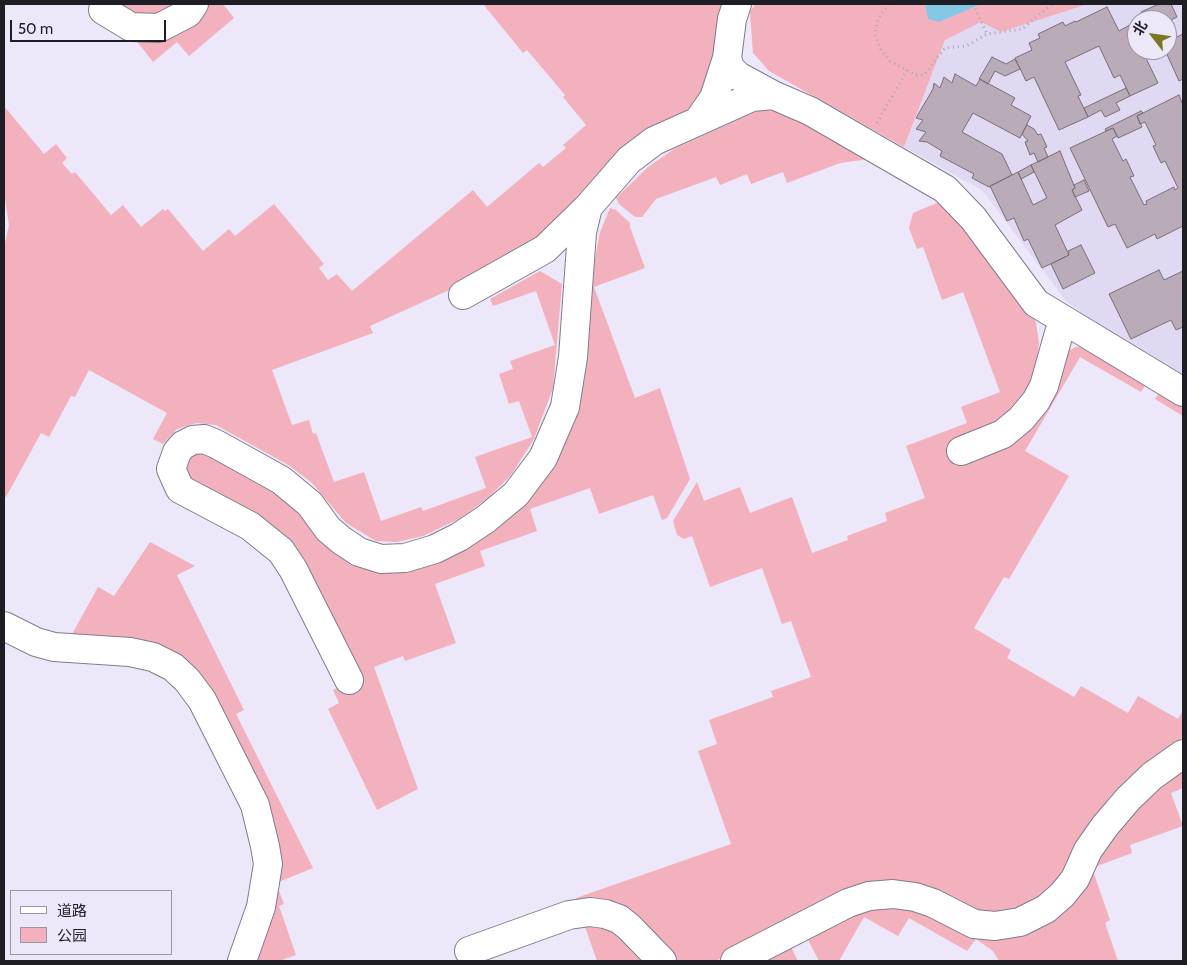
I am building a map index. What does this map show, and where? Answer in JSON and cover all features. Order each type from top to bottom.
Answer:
[{"type":"street","points":[[103,10],[131,27],[158,28],[188,13],[194,4]]},
{"type":"street","points":[[698,121],[714,98],[727,58],[732,19],[738,4]]},
{"type":"street","points":[[727,58],[730,68],[738,76],[773,95],[810,111],[945,189],[974,218],[1036,303],[1183,392]]},
{"type":"street","points":[[463,295],[539,253],[565,232],[629,160],[654,141],[752,97],[773,95]]},
{"type":"street","points":[[349,680],[293,569],[281,551],[250,526],[180,489],[171,469],[177,452],[183,445],[193,440],[204,439],[216,444],[281,480],[310,504],[328,529],[359,552],[381,559],[405,558],[435,549],[459,537],[486,520],[516,494],[543,458],[565,407],[582,232],[588,207]]},
{"type":"street","points":[[539,253],[550,251],[567,260],[578,285]]},
{"type":"street","points":[[961,450],[1003,434],[1031,407],[1044,386],[1059,333],[1066,322]]},
{"type":"street","points":[[4,626],[36,642],[54,647],[130,652],[153,658],[173,667],[187,680],[202,700],[255,806],[266,846],[268,864],[265,888],[261,907],[242,961]]},
{"type":"street","points":[[735,961],[848,903],[869,896],[893,894],[933,902],[974,924],[994,926],[1020,922],[1046,909],[1062,895],[1075,879],[1088,850],[1128,799],[1152,776],[1183,754]]},
{"type":"street","points":[[469,951],[568,916],[590,912],[605,914],[624,923],[662,961]]},
{"type":"path","points":[[888,4],[878,18],[875,34],[881,50],[890,60],[907,70],[915,74],[924,75],[945,48],[966,46],[987,34],[1022,29],[1052,4]]},
{"type":"path","points":[[973,4],[987,34]]},
{"type":"path","points":[[865,143],[907,70]]},
{"type":"shaded area","points":[[1088,4],[1182,4],[1183,376],[1099,325],[1066,301],[982,190],[904,147],[945,40],[981,22],[1001,32]]},
{"type":"green space","points":[[113,4],[180,4],[169,13],[141,17]]},
{"type":"green space","points":[[208,4],[223,4],[234,18],[189,56],[177,42],[153,62],[135,39],[161,38],[177,34],[202,14]]},
{"type":"green space","points":[[483,4],[724,4],[716,57],[705,88],[696,102],[537,241],[458,286],[370,326],[373,333],[272,370],[292,425],[309,420],[313,434],[316,433],[334,482],[364,472],[381,521],[421,507],[423,511],[486,488],[475,457],[532,437],[519,401],[509,404],[499,374],[513,369],[510,361],[555,345],[536,291],[493,306],[490,299],[540,271],[562,284],[553,388],[534,439],[511,475],[488,498],[459,519],[423,536],[397,542],[376,541],[346,523],[312,483],[290,466],[216,425],[196,423],[177,429],[163,444],[153,439],[167,413],[89,370],[75,397],[71,396],[49,437],[41,433],[6,497],[4,496],[4,247],[9,225],[4,193],[4,106],[44,154],[56,144],[67,158],[62,163],[72,174],[75,172],[111,215],[123,205],[141,227],[163,209],[165,211],[168,209],[203,251],[229,229],[235,236],[274,204],[324,264],[319,268],[328,280],[337,274],[352,291],[473,190],[487,207],[539,163],[543,167],[566,148],[563,145],[586,125],[563,97],[565,95],[527,50],[523,53]]},
{"type":"green space","points":[[755,4],[1088,4],[1001,32],[981,22],[945,40],[904,147],[769,71],[753,53],[750,12]]},
{"type":"green space","points":[[760,110],[787,111],[877,158],[840,163],[787,183],[783,172],[751,184],[747,174],[720,185],[716,177],[656,199],[642,217],[635,217],[619,204],[616,198],[648,167],[674,149]]},
{"type":"green space","points":[[944,200],[960,215],[1029,305],[1036,323],[1039,343],[1036,368],[1027,388],[1011,411],[991,425],[957,439],[965,458],[1007,440],[1029,422],[1049,392],[1060,361],[1068,351],[1076,347],[1091,347],[1148,381],[1141,392],[1080,357],[1025,451],[1069,476],[1009,579],[1004,577],[974,628],[1011,650],[1007,658],[1074,697],[1081,686],[1128,713],[1138,696],[1178,719],[1183,710],[1183,738],[1111,795],[1084,833],[1055,884],[1039,899],[1019,910],[979,912],[927,889],[899,882],[869,883],[840,893],[716,961],[676,961],[637,922],[621,911],[607,905],[578,903],[576,898],[731,844],[698,751],[717,744],[709,720],[773,697],[771,691],[811,677],[791,621],[782,624],[762,568],[710,587],[692,536],[684,539],[677,535],[673,521],[697,482],[704,501],[740,487],[750,513],[792,497],[812,553],[848,540],[847,536],[887,521],[885,513],[925,498],[906,446],[967,423],[961,407],[1000,392],[963,292],[942,300],[923,247],[917,249],[909,228],[913,213]]},
{"type":"green space","points":[[610,208],[616,210],[630,223],[645,268],[594,287],[635,398],[660,388],[690,479],[667,518],[662,520],[653,495],[599,514],[590,488],[530,509],[537,531],[480,551],[485,566],[435,584],[456,643],[405,661],[403,656],[374,667],[418,789],[377,810],[328,709],[339,703],[333,690],[359,677],[302,562],[190,483],[184,474],[188,458],[195,452],[208,454],[279,492],[372,570],[535,486],[591,259],[595,258],[600,232]]},
{"type":"green space","points":[[1161,389],[1183,402],[1183,416],[1155,399]]},
{"type":"green space","points":[[150,542],[195,566],[177,575],[244,710],[236,714],[313,868],[276,883],[199,679],[70,638],[98,587],[114,596]]},
{"type":"green space","points":[[1183,767],[1183,788],[1171,793],[1183,826],[1130,845],[1132,853],[1092,868],[1134,807]]},
{"type":"green space","points":[[1092,868],[1110,920],[1105,923],[1118,961],[999,961],[993,951],[976,939],[967,951],[909,918],[898,936],[864,917],[839,961],[819,961],[806,936],[854,911],[894,907],[916,909],[987,936]]},
{"type":"green space","points":[[276,883],[284,904],[279,906],[296,955],[279,961],[253,961]]},
{"type":"green space","points":[[583,921],[613,926],[650,961],[597,961]]},
{"type":"green space","points":[[790,945],[798,961],[757,961]]},
{"type":"water","points":[[925,4],[981,4],[939,22],[928,19]]},
{"type":"building","points":[[1159,4],[1171,4],[1174,10],[1146,10]]},
{"type":"building","points":[[1107,7],[1119,31],[1127,27],[1127,60],[1147,60],[1158,83],[1130,96],[1120,75],[1114,78],[1099,46],[1065,62],[1081,95],[1078,96],[1088,117],[1059,130],[1034,77],[1026,81],[1015,58],[1032,50],[1029,43],[1040,38],[1038,34],[1063,22],[1065,26]]},
{"type":"building","points":[[1183,34],[1183,79],[1179,81],[1170,60],[1177,60],[1177,37]]},
{"type":"building","points":[[992,57],[1006,64],[1015,59],[1020,69],[1005,76],[995,71],[988,84],[979,79]]},
{"type":"building","points":[[955,74],[976,86],[980,79],[1015,98],[1011,105],[1031,116],[1020,138],[973,113],[962,132],[1002,154],[1012,175],[989,187],[972,178],[974,174],[940,156],[942,151],[927,142],[919,141],[926,132],[916,129],[923,120],[916,118],[933,89],[934,83],[940,88],[944,77],[952,83]]},
{"type":"building","points":[[1126,88],[1130,96],[1116,103],[1120,110],[1105,117],[1101,110],[1088,117],[1084,108]]},
{"type":"building","points":[[1179,95],[1183,105],[1183,226],[1157,239],[1155,234],[1127,248],[1115,224],[1108,227],[1070,148],[1113,128],[1117,136],[1112,139],[1123,161],[1126,159],[1134,176],[1130,177],[1144,205],[1147,204],[1146,201],[1174,187],[1175,190],[1178,188],[1165,161],[1161,163],[1153,146],[1156,145],[1145,122],[1140,124],[1137,116]]},
{"type":"building","points":[[1141,111],[1143,113],[1137,116],[1142,127],[1118,138],[1113,128],[1106,131],[1105,129]]},
{"type":"building","points":[[1027,125],[1034,129],[1038,135],[1041,134],[1047,147],[1044,148],[1048,157],[1038,162],[1034,153],[1030,155],[1025,142],[1028,141],[1022,134]]},
{"type":"building","points":[[1060,151],[1075,188],[1072,190],[1082,210],[1055,225],[1069,255],[1042,268],[1028,239],[1024,241],[1014,218],[1007,221],[990,186],[1018,172],[1033,205],[1047,198],[1031,165]]},
{"type":"building","points":[[1031,165],[1034,172],[1021,179],[1018,172]]},
{"type":"building","points":[[1084,180],[1089,191],[1075,197],[1072,190],[1075,188],[1074,185]]},
{"type":"building","points":[[1081,245],[1095,273],[1063,289],[1051,264],[1069,255],[1068,251]]},
{"type":"building","points":[[1159,270],[1164,280],[1183,271],[1183,327],[1176,330],[1171,320],[1131,339],[1109,294]]}]
